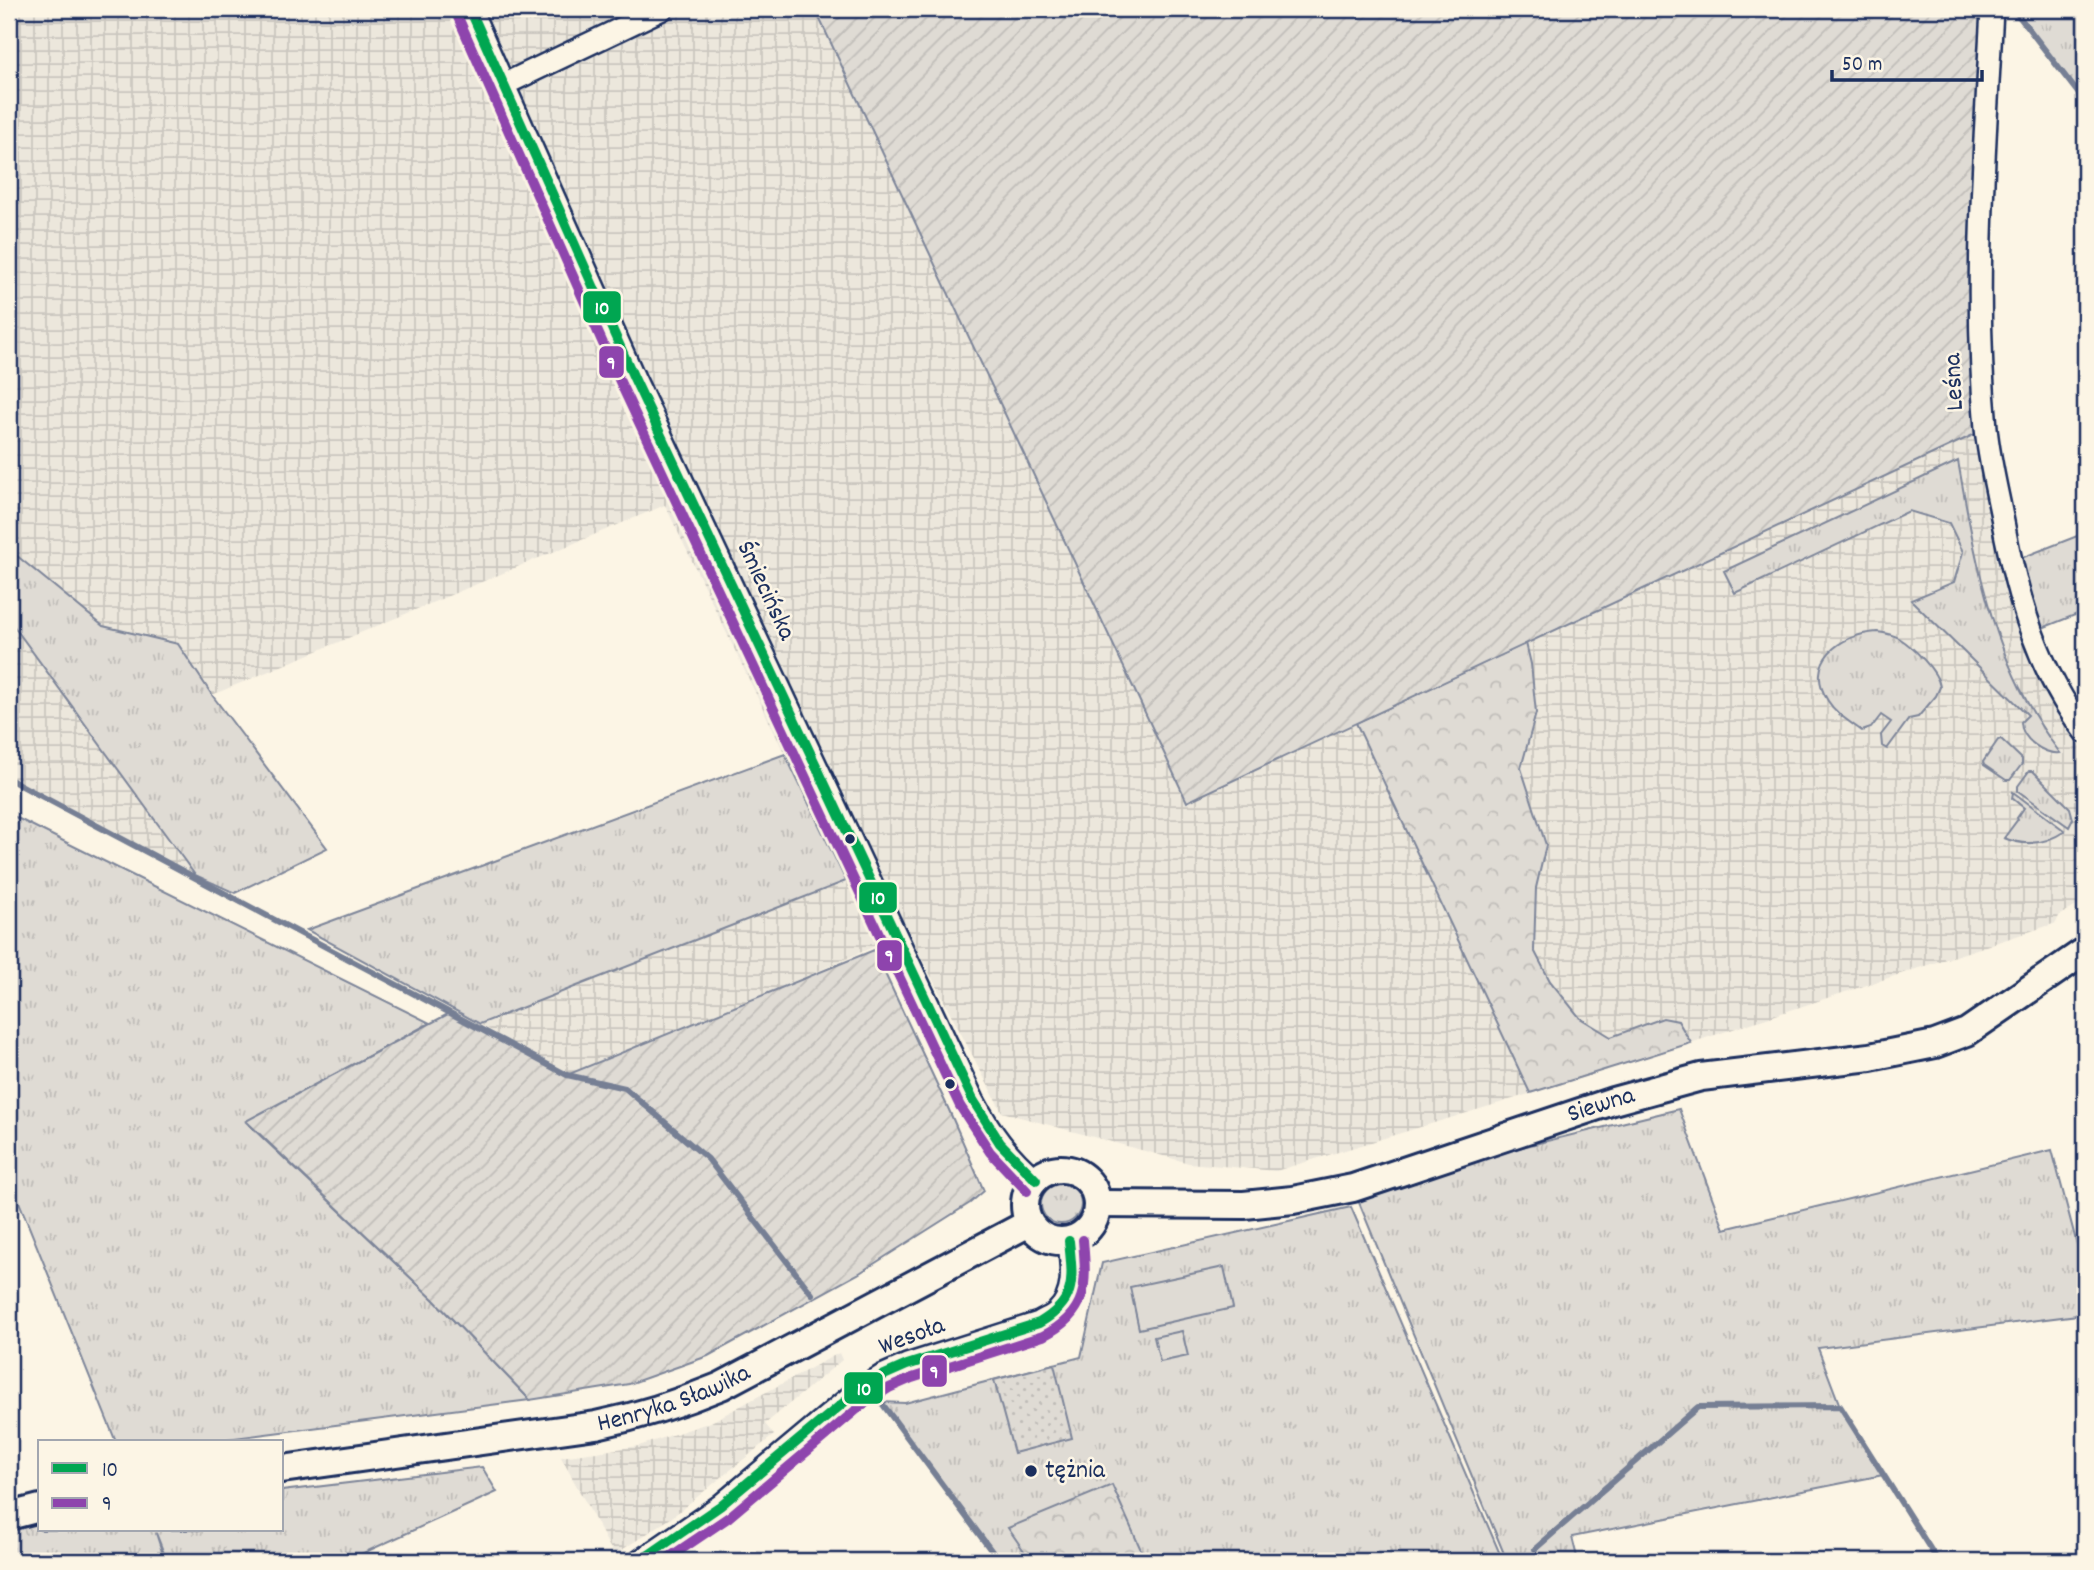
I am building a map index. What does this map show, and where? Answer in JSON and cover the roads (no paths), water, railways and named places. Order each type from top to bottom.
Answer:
[{"type":"main road","name":"Siewna","points":[[1098,1204],[1244,1205],[1293,1200],[1353,1188],[1613,1101],[1701,1077],[1870,1057],[1934,1044],[1967,1031],[2085,951]]},
{"type":"main road","points":[[1054,1169],[1072,1170],[1083,1176],[1091,1184],[1098,1204],[1093,1223],[1079,1237],[1061,1242],[1046,1239],[1034,1230],[1026,1216],[1025,1201],[1035,1180],[1054,1169]]},
{"type":"main road","name":"Henryka Sławika","points":[[284,1469],[596,1425],[637,1417],[684,1402],[721,1387],[1029,1223]]},
{"type":"main road","points":[[9,1517],[38,1509]]},
{"type":"street","name":"Śmiecińska","points":[[470,9],[634,378],[974,1100],[990,1132],[1016,1163],[1035,1180]]},
{"type":"street","points":[[505,84],[662,9]]},
{"type":"street","name":"Leśna","points":[[1992,9],[1984,155],[1980,324],[1986,429],[2011,562],[2030,633],[2057,689],[2085,732]]},
{"type":"street","name":"Wesoła","points":[[640,1561],[720,1506],[854,1394],[882,1376],[907,1365],[1040,1323],[1058,1311],[1069,1294],[1072,1277],[1069,1241]]},
{"type":"waterway","points":[[2018,15],[2085,102]]},
{"type":"waterway","points":[[9,779],[567,1075],[625,1088],[708,1159],[812,1294]]},
{"type":"waterway","points":[[881,1402],[999,1561]]},
{"type":"waterway","points":[[1535,1549],[1698,1407],[1840,1406],[1938,1561]]},
{"type":"place","name":"tężnia","points":[[1031,1471]]}]
